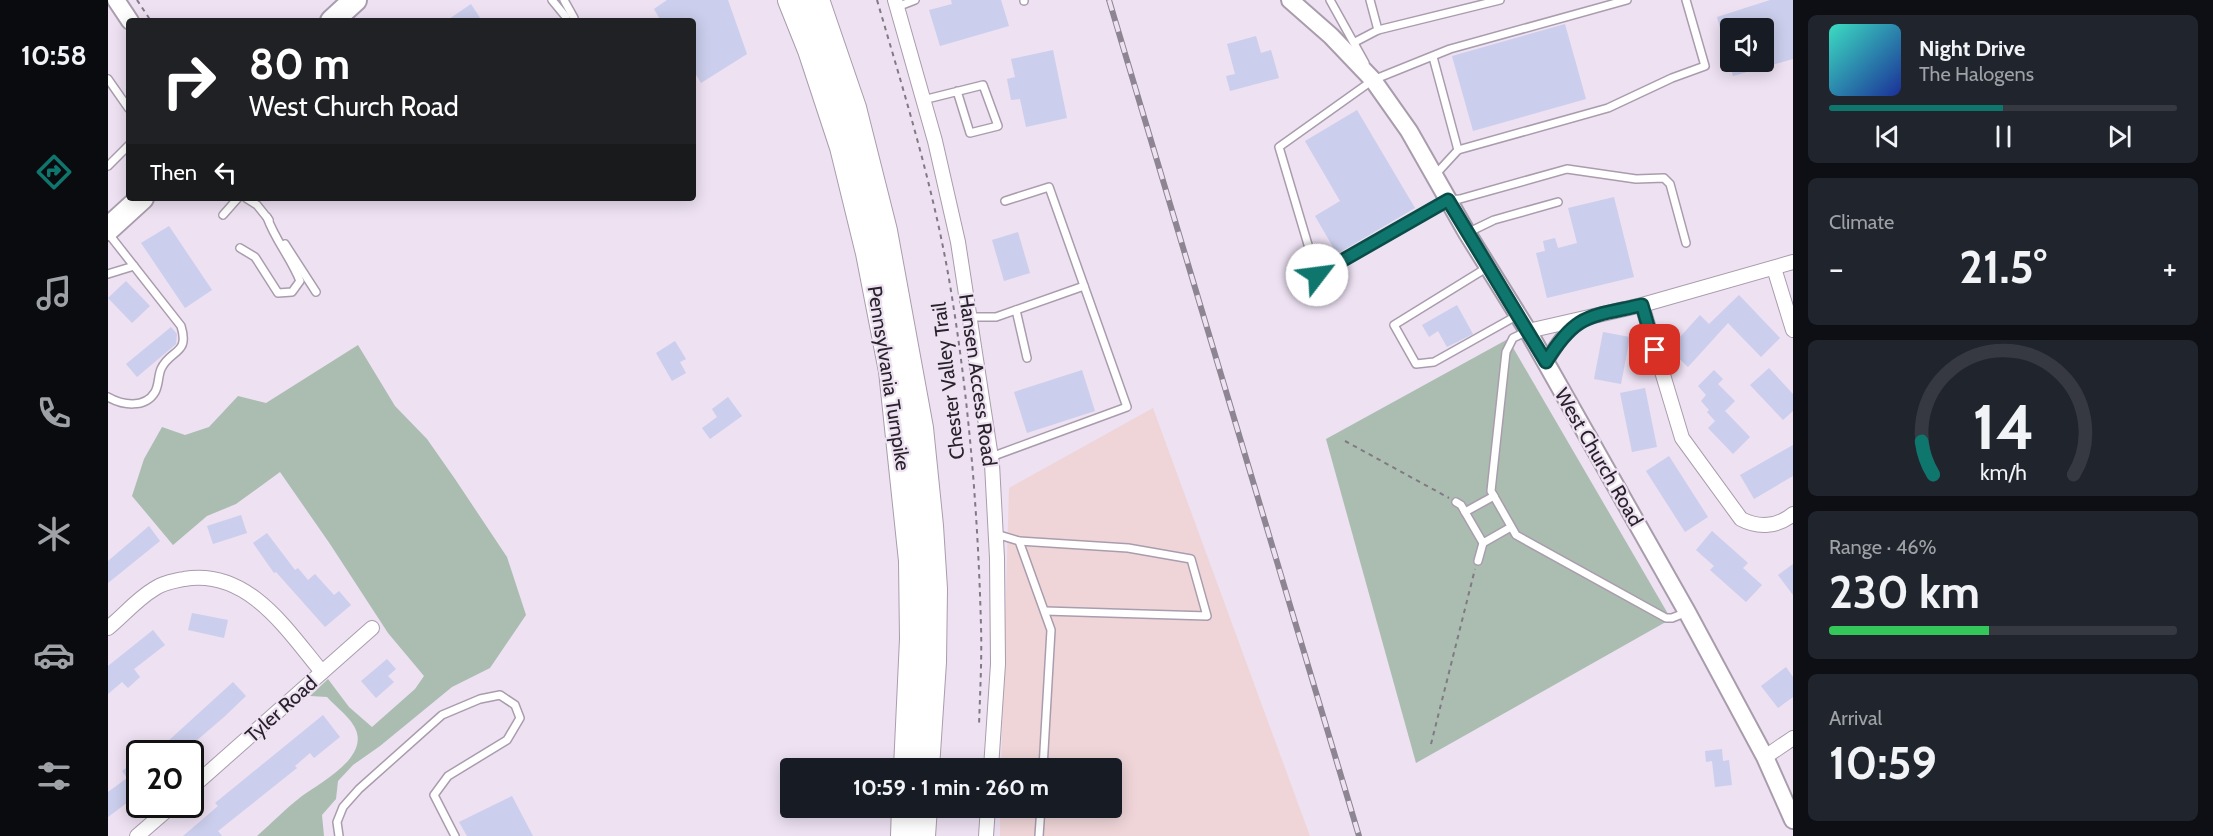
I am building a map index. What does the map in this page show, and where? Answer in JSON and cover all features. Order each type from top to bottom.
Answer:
[{"type":"highway","name":"Pennsylvania Turnpike","points":[[791,0],[811,50],[843,147],[869,253],[892,370],[912,561],[913,639],[907,758]]},
{"type":"highway","name":"Pennsylvania Turnpike","points":[[816,0],[853,108],[884,231],[920,428],[934,589],[933,662],[927,758]]},
{"type":"highway","points":[[904,836],[905,818]]},
{"type":"highway","points":[[922,836],[923,818]]},
{"type":"main road","points":[[335,18],[355,0]]},
{"type":"main road","points":[[108,231],[139,201]]},
{"type":"street","points":[[116,0],[128,18]]},
{"type":"street","name":"West Church Road","points":[[1290,0],[1331,36],[1373,80],[1409,131],[1467,233],[1546,362],[1687,612],[1765,758],[1793,820]]},
{"type":"street","name":"Hansen Access Road","points":[[896,3],[935,141],[957,242],[991,458],[996,534],[998,664],[992,758]]},
{"type":"street","points":[[1528,331],[1642,305],[1793,262]]},
{"type":"street","points":[[1774,268],[1793,330]]},
{"type":"street","points":[[1642,305],[1682,438],[1695,456],[1741,519],[1754,524],[1772,525],[1786,520],[1793,514]]},
{"type":"street","points":[[1546,362],[1559,340],[1569,329],[1585,318]]},
{"type":"street","points":[[108,628],[154,588],[174,581],[197,577],[217,579],[239,587],[259,600],[322,672]]},
{"type":"street","name":"Tyler Road","points":[[204,777],[372,628]]},
{"type":"street","points":[[1765,758],[1793,738]]},
{"type":"street","points":[[138,836],[158,818]]},
{"type":"street","points":[[986,836],[987,818]]},
{"type":"lane","points":[[552,0],[566,18]]},
{"type":"lane","points":[[564,0],[574,18]]},
{"type":"lane","points":[[896,3],[915,0]]},
{"type":"lane","points":[[1330,0],[1355,42],[1373,80]]},
{"type":"lane","points":[[1370,0],[1378,30]]},
{"type":"lane","points":[[1355,42],[1378,30],[1500,0]]},
{"type":"lane","points":[[1324,291],[1317,275],[1279,147],[1373,80],[1450,49],[1627,0]]},
{"type":"lane","points":[[1435,175],[1458,150],[1608,108],[1672,78],[1705,66],[1686,0]]},
{"type":"lane","points":[[1433,57],[1458,150]]},
{"type":"lane","points":[[108,79],[126,105]]},
{"type":"lane","points":[[923,100],[983,85],[998,126],[970,133],[957,92]]},
{"type":"lane","points":[[108,165],[126,148]]},
{"type":"lane","points":[[1317,275],[1448,200],[1460,199],[1567,169],[1636,179],[1664,178],[1670,184],[1686,243]]},
{"type":"lane","points":[[991,458],[1126,406],[1049,187],[1005,201]]},
{"type":"lane","points":[[223,215],[235,201]]},
{"type":"lane","points":[[250,201],[267,217],[316,292]]},
{"type":"lane","points":[[1467,233],[1494,220],[1558,202]]},
{"type":"lane","points":[[240,248],[255,257],[278,293],[292,292],[300,280],[273,234],[267,217]]},
{"type":"lane","points":[[108,231],[181,326],[185,338],[182,348],[162,367],[155,392],[145,401],[129,405],[108,397]]},
{"type":"lane","points":[[108,274],[134,266]]},
{"type":"lane","points":[[1488,267],[1394,325],[1416,364],[1434,362],[1518,315]]},
{"type":"lane","points":[[970,318],[996,317],[1084,286]]},
{"type":"lane","points":[[1016,310],[1027,358]]},
{"type":"lane","points":[[1528,331],[1513,338],[1506,352],[1491,491],[1511,527],[1516,535],[1666,618],[1687,612]]},
{"type":"lane","points":[[1465,513],[1494,496]]},
{"type":"lane","points":[[1456,502],[1461,505],[1483,543]]},
{"type":"lane","points":[[1478,561],[1483,543],[1511,527]]},
{"type":"lane","points":[[996,534],[1019,541],[1128,548],[1191,559],[1207,616],[1045,611]]},
{"type":"lane","points":[[1019,541],[1051,630],[1044,758]]},
{"type":"lane","points":[[339,836],[337,822],[343,807],[359,789],[442,715],[480,699],[500,695],[515,705],[520,718],[514,731],[507,740],[472,759],[448,776],[434,795],[455,836]]},
{"type":"lane","points":[[1039,836],[1040,818]]},
{"type":"path","points":[[137,0],[149,18]]},
{"type":"path","name":"Chester Valley Trail","points":[[877,0],[911,119],[951,290],[975,499],[981,628],[979,733]]},
{"type":"path","points":[[1346,441],[1456,502]]},
{"type":"path","points":[[1431,744],[1478,561]]},
{"type":"shaded area","points":[[1153,408],[1310,836],[1000,836],[1000,818],[1122,818],[1122,758],[1001,758],[1009,488]]},
{"type":"green space","points":[[1508,339],[1671,619],[1416,763],[1326,439]]},
{"type":"green space","points":[[358,345],[395,406],[427,439],[507,557],[526,615],[490,668],[452,687],[353,765],[338,781],[336,799],[322,815],[324,836],[257,836],[296,801],[341,768],[356,749],[358,739],[350,720],[327,697],[310,696],[328,679],[349,707],[372,727],[415,689],[424,676],[388,633],[280,472],[236,504],[207,516],[173,545],[132,496],[144,459],[162,427],[185,435],[209,427],[238,396],[266,403]]},
{"type":"building","points":[[667,0],[728,0],[747,54],[701,83],[696,75],[696,18],[659,18],[654,9]]},
{"type":"building","points":[[951,0],[1001,0],[1009,26],[940,46],[929,10],[952,4]]},
{"type":"building","points":[[1770,0],[1793,0],[1793,59],[1774,64],[1774,18],[1720,18],[1720,28],[1717,17]]},
{"type":"building","points":[[471,4],[480,18],[450,18]]},
{"type":"building","points":[[1565,24],[1586,99],[1473,131],[1452,56]]},
{"type":"building","points":[[1256,36],[1261,53],[1271,50],[1279,78],[1230,91],[1226,76],[1235,74],[1227,44]]},
{"type":"building","points":[[1053,50],[1067,118],[1026,127],[1020,99],[1011,100],[1007,79],[1015,77],[1011,59]]},
{"type":"building","points":[[1732,72],[1747,72],[1733,76]]},
{"type":"building","points":[[1357,110],[1415,208],[1337,254],[1315,216],[1340,201],[1305,141]]},
{"type":"building","points":[[1614,197],[1634,277],[1547,298],[1536,253],[1545,251],[1543,241],[1555,238],[1558,248],[1577,243],[1568,208]]},
{"type":"building","points":[[169,226],[212,290],[185,308],[141,243]]},
{"type":"building","points":[[1018,232],[1030,273],[1004,281],[992,240]]},
{"type":"building","points":[[126,281],[150,306],[132,323],[108,298]]},
{"type":"building","points":[[1739,295],[1780,338],[1761,357],[1728,323],[1688,367],[1669,349],[1700,315],[1709,324]]},
{"type":"building","points":[[1457,305],[1473,334],[1447,347],[1438,331],[1429,337],[1422,325]]},
{"type":"building","points":[[171,327],[177,334],[176,344],[137,377],[126,364]]},
{"type":"building","points":[[1603,332],[1630,337],[1621,384],[1594,379]]},
{"type":"building","points":[[675,341],[686,359],[680,362],[686,373],[672,381],[656,353]]},
{"type":"building","points":[[1769,368],[1793,394],[1793,411],[1783,420],[1750,385]]},
{"type":"building","points":[[1082,370],[1095,411],[1027,433],[1014,392]]},
{"type":"building","points":[[1714,370],[1723,379],[1718,384],[1735,401],[1725,411],[1750,437],[1733,454],[1708,428],[1715,421],[1701,401],[1706,395],[1698,386]]},
{"type":"building","points":[[1645,388],[1657,447],[1632,452],[1620,393]]},
{"type":"building","points":[[728,397],[742,416],[710,439],[702,428],[717,417],[712,409]]},
{"type":"building","points":[[1793,445],[1793,476],[1754,499],[1740,475]]},
{"type":"building","points":[[1669,456],[1708,517],[1685,532],[1646,471]]},
{"type":"building","points":[[241,515],[247,533],[213,544],[207,526]]},
{"type":"building","points":[[149,526],[160,541],[108,583],[108,561]]},
{"type":"building","points":[[1712,531],[1748,563],[1743,568],[1762,585],[1746,602],[1710,570],[1714,566],[1696,550]]},
{"type":"building","points":[[267,533],[295,570],[298,568],[308,580],[315,574],[334,595],[339,591],[351,605],[325,627],[276,572],[274,573],[253,543]]},
{"type":"building","points":[[1793,564],[1793,595],[1778,575]]},
{"type":"building","points":[[192,613],[228,620],[224,638],[188,630]]},
{"type":"building","points":[[153,630],[165,645],[134,669],[140,677],[128,688],[122,682],[108,694],[108,666]]},
{"type":"building","points":[[387,659],[396,669],[388,676],[394,682],[376,698],[361,681]]},
{"type":"building","points":[[1786,667],[1793,677],[1793,697],[1778,708],[1761,686]]},
{"type":"building","points":[[233,682],[246,696],[197,740],[169,740]]},
{"type":"building","points":[[323,715],[340,737],[314,758],[310,753],[295,766],[297,768],[218,831],[222,836],[183,836],[218,806],[215,803]]},
{"type":"building","points":[[1722,749],[1723,761],[1729,760],[1732,785],[1715,787],[1712,761],[1706,762],[1705,751]]},
{"type":"building","points":[[126,779],[126,804],[108,817],[108,792]]},
{"type":"building","points":[[512,796],[533,836],[467,836],[459,822]]},
{"type":"railway","points":[[1109,0],[1359,836]]},
{"type":"route","points":[[1317,275],[1448,200],[1546,362],[1559,340],[1569,329],[1585,318],[1642,305],[1655,350]]}]
